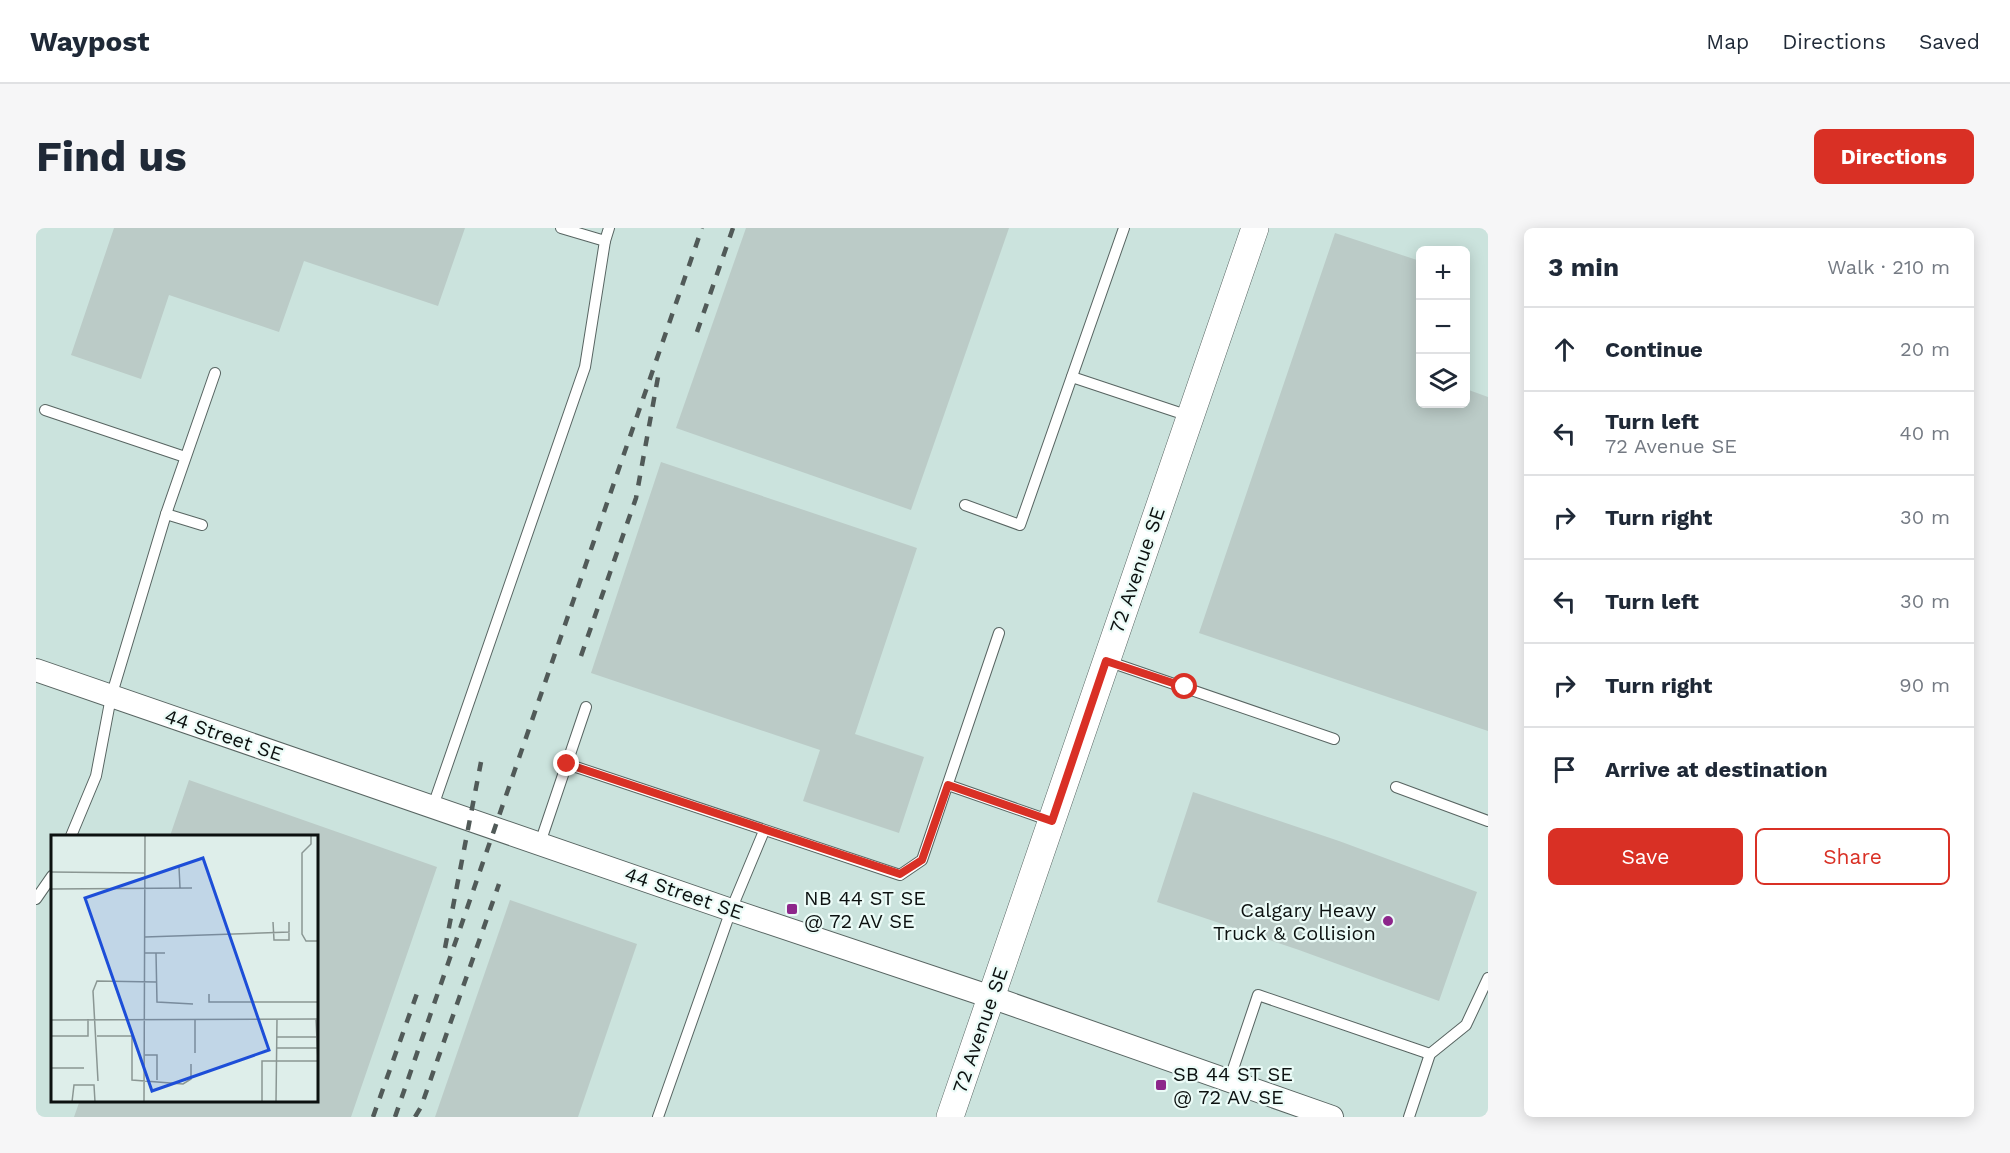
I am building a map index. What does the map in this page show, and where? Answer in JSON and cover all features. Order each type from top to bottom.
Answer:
[{"type":"street","name":"72 Avenue SE","points":[[950,1117],[1255,228]]},
{"type":"street","name":"44 Street SE","points":[[36,670],[731,910],[991,997],[1332,1117]]},
{"type":"lane","points":[[561,228],[604,241]]},
{"type":"lane","points":[[433,806],[585,367],[604,241],[609,228]]},
{"type":"lane","points":[[965,505],[1020,525],[1124,228]]},
{"type":"lane","points":[[72,835],[96,776],[111,697],[166,514],[215,373]]},
{"type":"lane","points":[[1072,377],[1190,416]]},
{"type":"lane","points":[[45,410],[186,457]]},
{"type":"lane","points":[[166,514],[202,525]]},
{"type":"lane","points":[[567,764],[764,831],[900,874],[922,860],[999,633]]},
{"type":"lane","points":[[1106,661],[1334,739]]},
{"type":"lane","points":[[540,843],[586,707]]},
{"type":"lane","points":[[948,785],[1052,821]]},
{"type":"lane","points":[[1396,787],[1488,821]]},
{"type":"lane","points":[[658,1117],[731,910],[764,831]]},
{"type":"lane","points":[[36,899],[51,877]]},
{"type":"lane","points":[[1409,1117],[1430,1054],[1466,1025],[1488,978]]},
{"type":"lane","points":[[1229,1081],[1258,995],[1430,1054]]},
{"type":"shaded area","points":[[36,228],[1488,228],[1488,1117],[36,1117]]},
{"type":"building","points":[[114,228],[465,228],[438,306],[304,261],[279,332],[169,295],[141,379],[71,355]]},
{"type":"building","points":[[746,228],[1009,228],[911,510],[676,428]]},
{"type":"building","points":[[1335,233],[1416,260],[1416,408],[1470,408],[1470,390],[1488,397],[1488,731],[1199,633]]},
{"type":"building","points":[[661,462],[917,548],[855,734],[924,757],[899,833],[803,801],[820,750],[591,673]]},
{"type":"building","points":[[189,780],[437,867],[351,1117],[74,1117],[79,1102],[318,1102],[318,835],[170,835]]},
{"type":"building","points":[[1193,792],[1339,841],[1477,892],[1439,1001],[1157,902]]},
{"type":"building","points":[[510,900],[637,944],[578,1117],[435,1117]]},
{"type":"railway","points":[[395,1117],[702,228]]},
{"type":"railway","points":[[697,332],[733,228]]},
{"type":"railway","points":[[581,656],[636,498],[658,377]]},
{"type":"railway","points":[[445,948],[481,762]]},
{"type":"railway","points":[[415,1117],[421,1107],[499,884]]},
{"type":"railway","points":[[373,1117],[420,985]]},
{"type":"place","name":"NB 44 ST SE @ 72 AV SE","points":[[792,909]]},
{"type":"place","name":"Calgary Heavy Truck & Collision","points":[[1388,921]]},
{"type":"place","name":"SB 44 ST SE @ 72 AV SE","points":[[1161,1085]]},
{"type":"route","points":[[567,764],[764,831],[900,874],[922,860],[948,785],[1052,821],[1106,661],[1185,687]]}]
